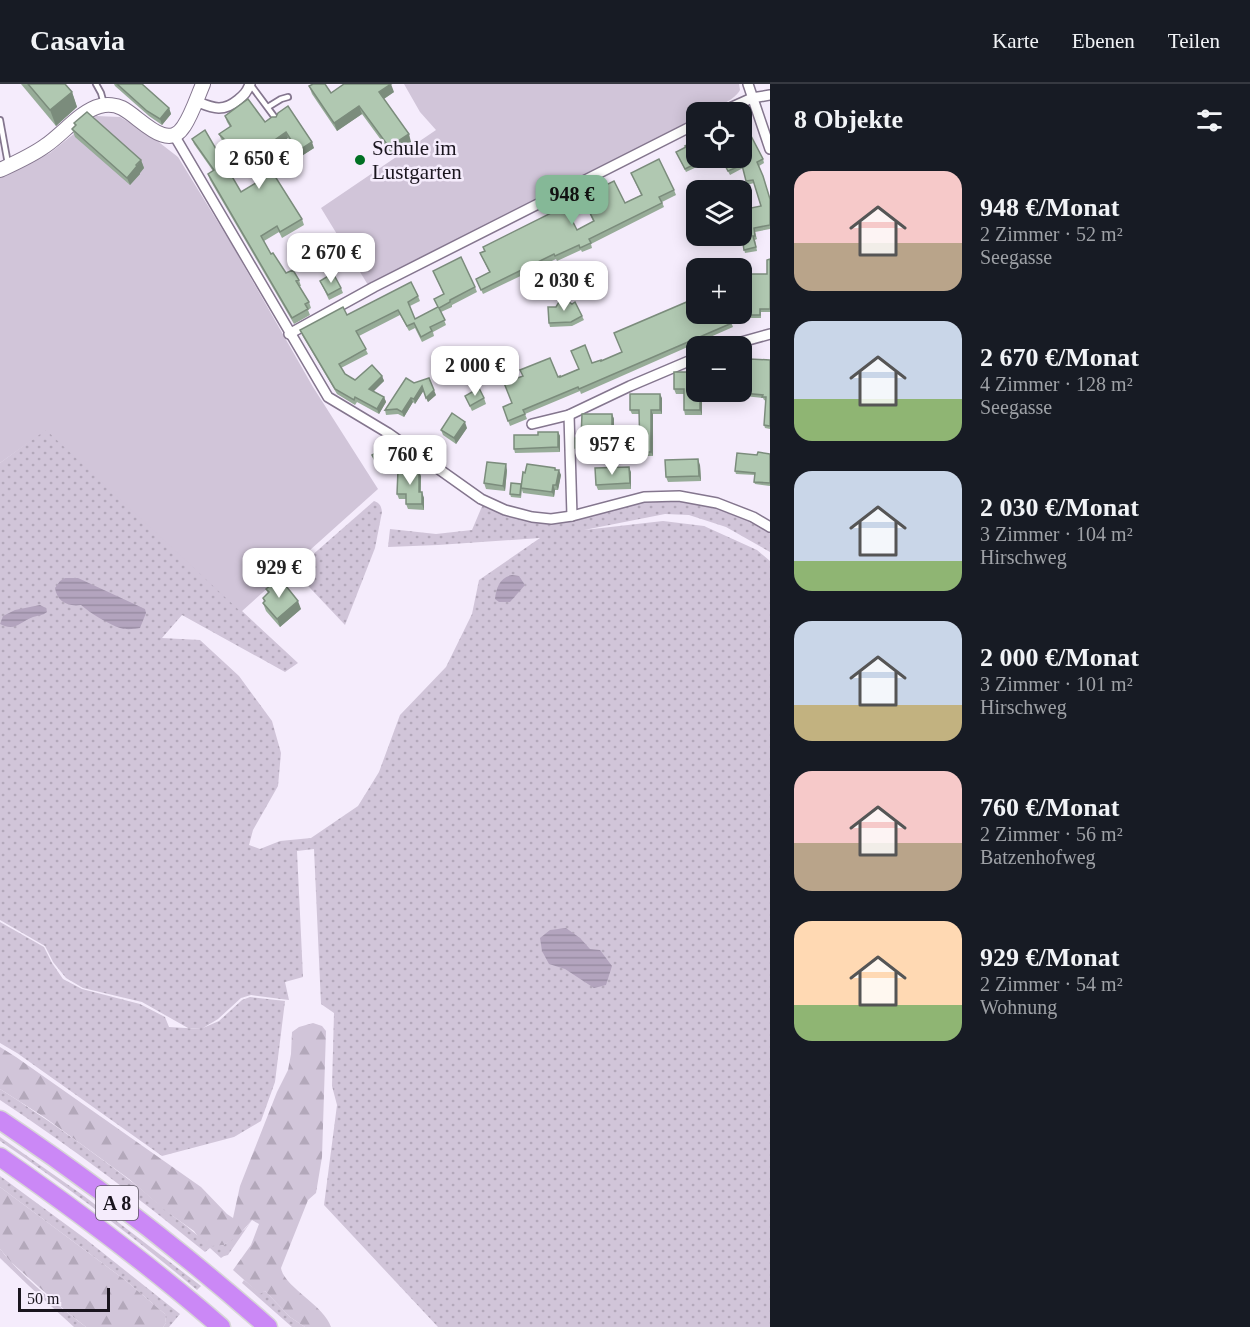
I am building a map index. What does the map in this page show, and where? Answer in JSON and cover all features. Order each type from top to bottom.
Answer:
[{"type":"highway","name":"A 8","points":[[0,1120],[45,1150],[146,1225],[268,1327]]},
{"type":"highway","name":"A 8","points":[[0,1157],[118,1243],[221,1327]]},
{"type":"street","points":[[4,168],[45,146],[90,110],[104,105],[123,109],[158,133],[167,136],[174,135],[184,126],[203,84]]},
{"type":"street","points":[[195,101],[212,108],[222,109],[247,93],[250,84]]},
{"type":"street","points":[[748,84],[770,149]]},
{"type":"street","points":[[743,102],[770,95]]},
{"type":"street","points":[[289,334],[384,282],[686,129]]},
{"type":"street","points":[[174,135],[328,397],[388,434],[481,499],[505,510],[551,519],[572,516],[644,497],[679,496],[717,503],[753,517],[770,528]]},
{"type":"street","points":[[752,339],[770,334]]},
{"type":"street","points":[[532,424],[569,415],[686,362]]},
{"type":"street","points":[[569,415],[572,516]]},
{"type":"lane","points":[[96,84],[104,105]]},
{"type":"lane","points":[[250,84],[276,119]]},
{"type":"lane","points":[[268,107],[288,97]]},
{"type":"lane","points":[[0,120],[4,168]]},
{"type":"green space","points":[[404,84],[739,84],[740,90],[726,102],[686,102],[686,125],[368,285],[321,208],[436,130],[420,112]]},
{"type":"green space","points":[[96,116],[120,117],[147,133],[178,157],[232,245],[313,387],[378,489],[241,612],[46,430],[0,463],[0,178],[50,153]]},
{"type":"green space","points":[[46,429],[298,663],[285,672],[182,615],[162,638],[200,640],[239,676],[272,721],[281,753],[278,786],[253,830],[249,845],[260,849],[280,841],[311,838],[358,806],[379,772],[400,715],[446,667],[472,614],[479,580],[540,538],[388,547],[390,529],[436,534],[472,530],[483,504],[504,514],[553,524],[643,501],[669,499],[696,502],[726,510],[770,531],[770,552],[726,527],[689,515],[665,514],[584,530],[663,521],[704,526],[757,550],[770,561],[770,1327],[438,1327],[324,1205],[337,1105],[332,1086],[334,1013],[321,1004],[314,849],[297,851],[303,977],[285,982],[289,1000],[251,995],[241,998],[218,1019],[203,1028],[219,1021],[242,1000],[250,997],[285,1001],[275,1082],[261,1121],[234,1137],[162,1156],[0,1043],[0,922],[44,947],[63,979],[82,989],[140,1004],[165,1017],[169,1027],[202,1029],[188,1028],[142,1002],[83,988],[66,978],[53,962],[45,946],[0,920],[0,463]]},
{"type":"green space","points":[[374,501],[380,505],[382,512],[375,548],[345,625],[294,571]]},
{"type":"green space","points":[[313,1023],[322,1026],[326,1031],[322,1157],[316,1193],[308,1200],[281,1268],[289,1282],[321,1311],[331,1327],[305,1327],[290,1317],[265,1291],[260,1294],[233,1270],[251,1245],[259,1224],[252,1220],[238,1236],[224,1245],[212,1246],[199,1238],[194,1231],[167,1212],[129,1179],[44,1117],[0,1089],[0,1047],[201,1187],[233,1218],[240,1186],[288,1070],[292,1032],[299,1027]]},
{"type":"green space","points":[[0,1089],[96,1155],[206,1241],[224,1245],[245,1229],[252,1220],[228,1255],[221,1258],[210,1248],[205,1252],[104,1173],[0,1100]]},
{"type":"green space","points":[[0,1137],[84,1196],[201,1286],[197,1290],[100,1213],[0,1141]]},
{"type":"green space","points":[[0,1176],[83,1237],[180,1314],[169,1327],[163,1327],[166,1323],[165,1314],[125,1280],[0,1187]]},
{"type":"green space","points":[[0,1187],[125,1280],[165,1314],[166,1323],[163,1327],[86,1327],[68,1313],[11,1262],[0,1249]]},
{"type":"green space","points":[[0,1249],[30,1281],[86,1327],[74,1327],[0,1258]]},
{"type":"green space","points":[[244,1280],[260,1293],[265,1291],[290,1317],[305,1327],[292,1327],[242,1283]]},
{"type":"shaded area","points":[[512,575],[519,576],[525,585],[510,602],[499,602],[495,599],[498,587],[504,578]]},
{"type":"shaded area","points":[[65,578],[78,578],[145,609],[146,613],[140,628],[120,628],[99,618],[81,605],[71,605],[60,600],[55,588]]},
{"type":"shaded area","points":[[40,605],[46,608],[47,612],[14,627],[0,624],[3,616],[15,610]]},
{"type":"shaded area","points":[[566,928],[590,949],[600,950],[612,966],[606,985],[594,988],[565,969],[549,964],[542,951],[540,938],[550,930]]},
{"type":"building","points":[[28,84],[65,84],[72,92],[50,110]]},
{"type":"building","points":[[117,84],[142,84],[169,108],[160,119],[147,111]]},
{"type":"building","points":[[325,84],[331,93],[344,84],[391,84],[379,92],[409,134],[389,147],[359,106],[334,123],[309,86]]},
{"type":"building","points":[[248,99],[265,122],[276,117],[288,106],[312,142],[298,151],[286,132],[259,151],[302,219],[280,232],[277,226],[261,236],[286,273],[293,270],[299,280],[296,281],[309,302],[305,304],[308,309],[292,318],[208,174],[214,170],[192,139],[205,130],[241,192],[259,181],[238,148],[235,150],[219,134],[231,126],[225,116]]},
{"type":"building","points":[[87,112],[141,160],[127,178],[72,129],[76,125],[74,123]]},
{"type":"building","points":[[752,138],[763,159],[757,162],[770,199],[770,225],[754,228],[755,236],[753,236],[756,247],[744,250],[743,246],[752,246],[752,208],[761,206],[753,180],[746,180],[743,168],[752,168]]},
{"type":"building","points":[[686,147],[687,168],[685,169],[676,152]]},
{"type":"building","points":[[659,159],[674,190],[659,197],[662,203],[589,239],[591,243],[580,248],[579,245],[555,256],[554,254],[481,290],[476,279],[490,272],[480,253],[485,251],[483,247],[565,206],[577,230],[594,221],[582,197],[614,181],[625,203],[642,195],[631,173]]},
{"type":"building","points":[[461,257],[475,287],[439,308],[445,320],[430,327],[432,331],[421,337],[414,323],[407,326],[398,310],[356,331],[366,349],[339,364],[345,374],[355,380],[372,365],[382,376],[369,389],[384,397],[377,409],[335,389],[300,330],[343,307],[347,315],[411,282],[418,296],[408,302],[415,319],[438,307],[434,299],[444,294],[433,271]]},
{"type":"building","points":[[770,259],[770,309],[760,309],[760,315],[752,315],[752,274],[767,274],[767,260]]},
{"type":"building","points":[[333,273],[341,288],[328,295],[320,281]]},
{"type":"building","points":[[562,297],[572,304],[575,302],[582,316],[571,322],[549,323],[548,307],[556,307]]},
{"type":"building","points":[[686,302],[686,324],[730,324],[702,336],[686,336],[686,343],[579,389],[578,387],[523,410],[525,414],[508,421],[503,407],[512,403],[504,383],[523,376],[520,370],[550,358],[558,377],[579,369],[571,351],[585,345],[592,363],[622,352],[614,333]]},
{"type":"building","points":[[752,359],[770,360],[770,426],[764,425],[766,397],[762,397],[763,395],[752,394]]},
{"type":"building","points":[[674,372],[686,372],[686,402],[700,402],[700,410],[684,410],[684,389],[674,389]]},
{"type":"building","points":[[406,378],[414,383],[429,378],[434,390],[426,398],[422,386],[402,412],[397,409],[385,410]]},
{"type":"building","points":[[479,388],[484,398],[470,406],[465,396]]},
{"type":"building","points":[[630,394],[660,394],[660,410],[651,410],[651,452],[640,452],[639,410],[630,410]]},
{"type":"building","points":[[452,413],[465,422],[454,438],[441,430]]},
{"type":"building","points":[[582,414],[612,414],[612,431],[603,431],[603,451],[575,448],[575,438],[581,438]]},
{"type":"building","points":[[538,432],[558,432],[558,447],[514,449],[514,435],[538,435]]},
{"type":"building","points":[[391,444],[405,454],[380,469],[372,455]]},
{"type":"building","points":[[758,452],[770,454],[770,483],[754,482],[755,473],[735,471],[737,453],[757,455]]},
{"type":"building","points":[[698,459],[699,476],[666,477],[665,460]]},
{"type":"building","points":[[487,462],[506,464],[503,486],[484,483]]},
{"type":"building","points":[[527,464],[559,470],[552,492],[521,488],[523,472],[525,473]]},
{"type":"building","points":[[629,467],[630,483],[596,485],[595,468]]},
{"type":"building","points":[[398,470],[419,471],[419,492],[422,492],[422,504],[406,504],[406,494],[397,494]]},
{"type":"building","points":[[511,483],[521,484],[520,495],[510,494]]},
{"type":"building","points":[[282,581],[298,601],[277,619],[263,603],[265,601],[263,598],[269,592],[266,589],[275,582],[278,585]]},
{"type":"place","name":"Schule im Lustgarten","points":[[360,160]]}]
